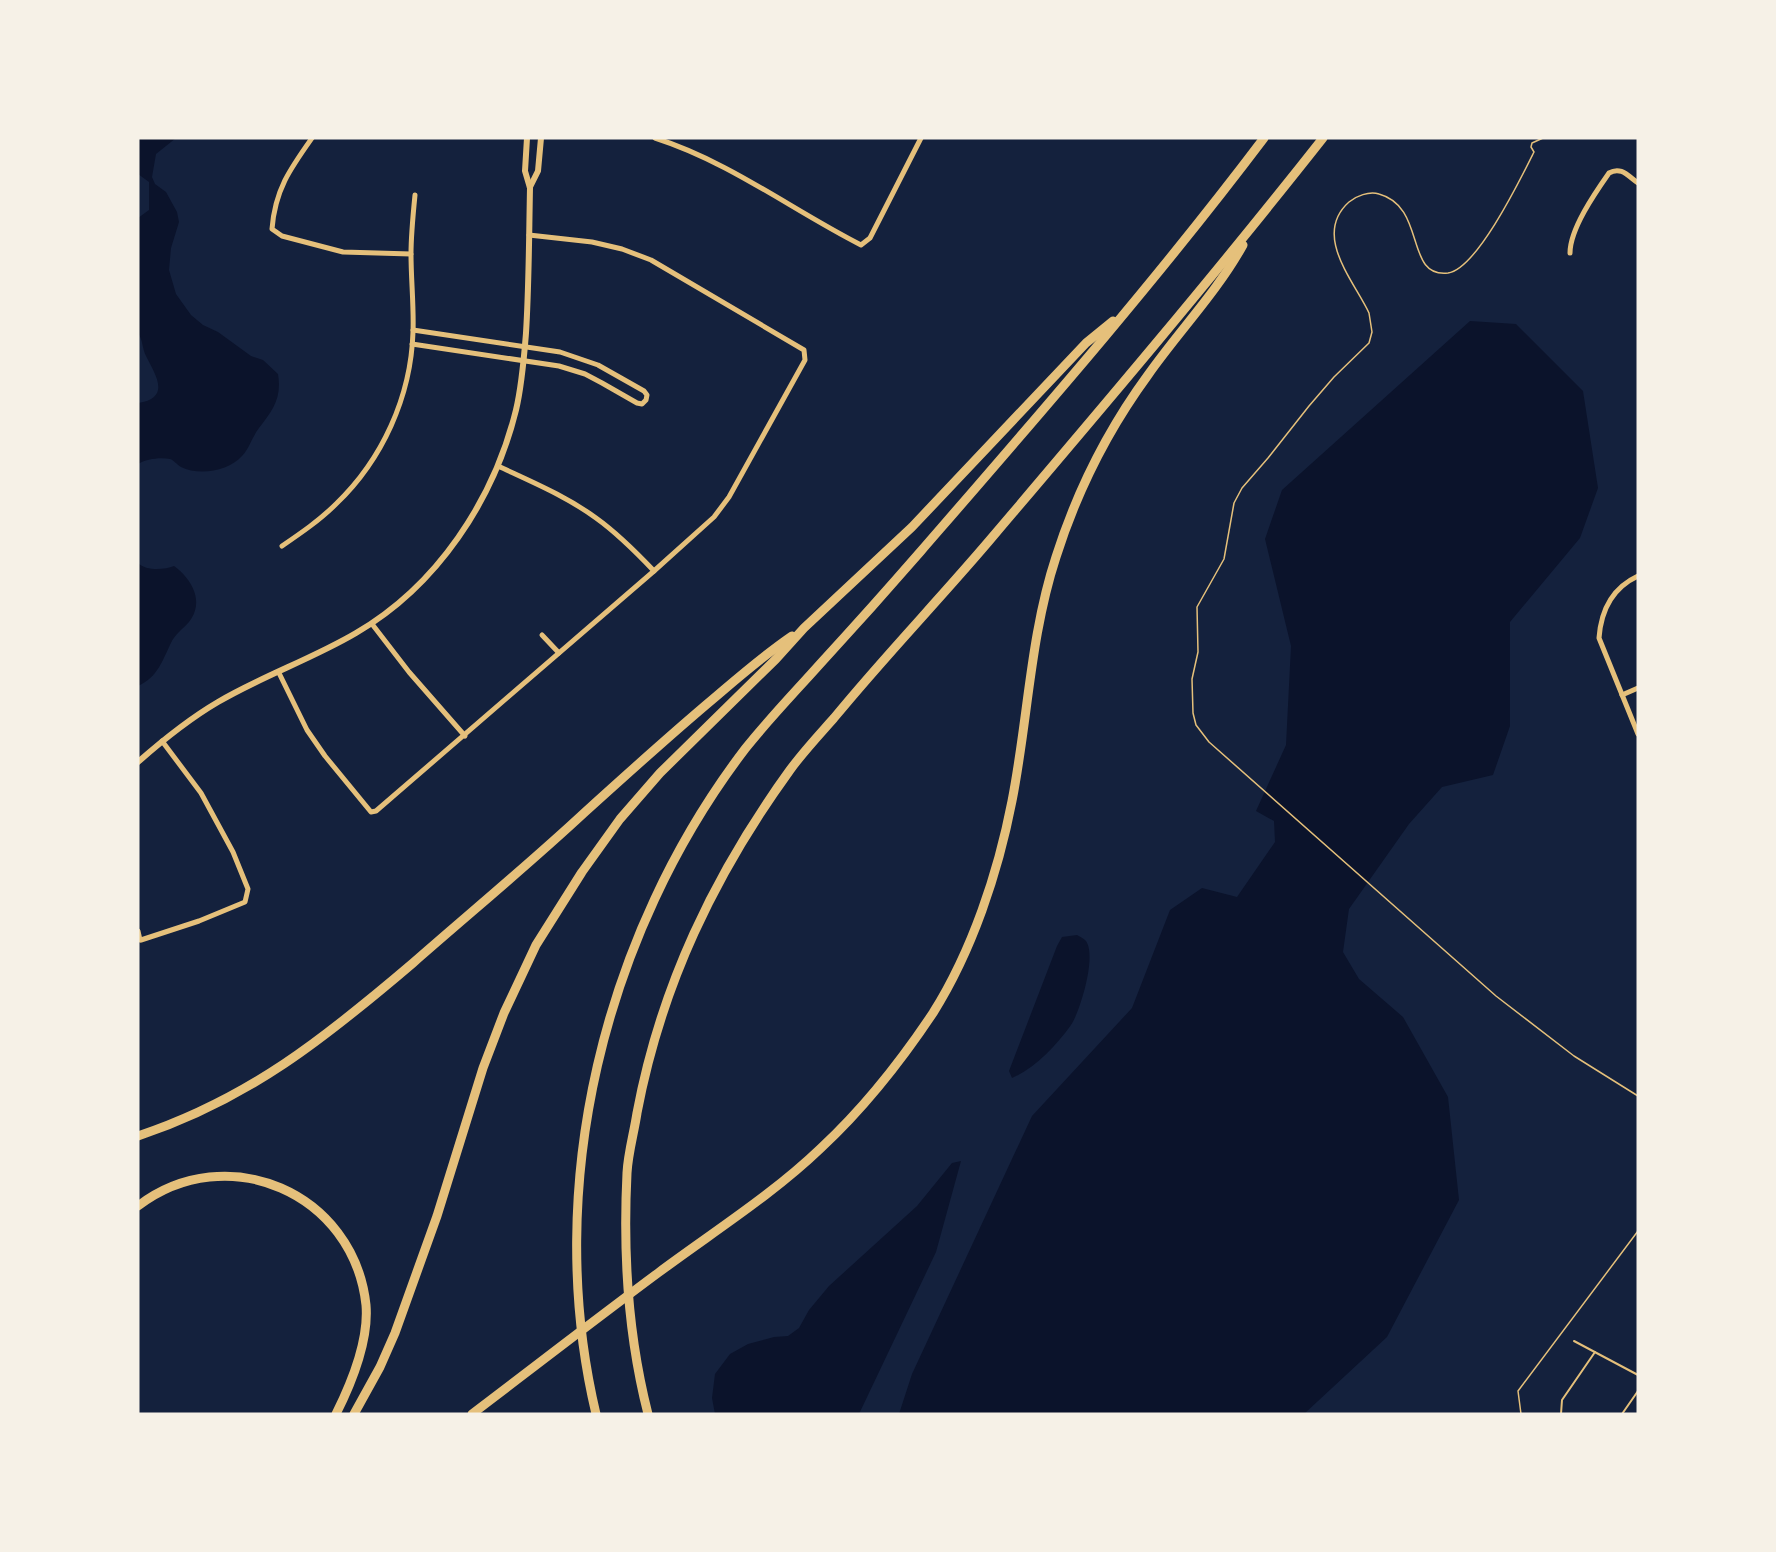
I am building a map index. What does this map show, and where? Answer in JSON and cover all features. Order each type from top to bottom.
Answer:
[{"type":"highway","points":[[596,1414],[585,1368],[577,1290],[580,1168],[599,1056],[620,982],[653,901],[697,819],[746,749],[875,604],[1129,308],[1264,138]]},
{"type":"highway","points":[[648,1414],[640,1382],[627,1285],[627,1170],[646,1068],[681,961],[711,895],[740,844],[792,768],[851,697],[987,544],[1253,227],[1323,138]]},
{"type":"highway","points":[[472,1414],[663,1269],[751,1206],[821,1149],[867,1101],[903,1056],[935,1009],[966,949],[992,883],[1012,801],[1043,600],[1078,493],[1101,446],[1147,376],[1231,267],[1253,227]]},
{"type":"highway","points":[[354,1414],[380,1367],[395,1333],[437,1216],[483,1068],[504,1012],[536,945],[582,872],[620,819],[660,772],[776,659],[804,628],[912,527],[1086,343],[1129,308]]},
{"type":"highway","points":[[138,1137],[195,1115],[236,1094],[302,1053],[345,1021],[540,854],[667,738],[770,651],[804,628]]},
{"type":"highway","points":[[138,1206],[154,1194],[177,1183],[202,1177],[228,1175],[262,1181],[282,1188],[306,1202],[326,1218],[352,1258],[361,1280],[366,1305],[366,1327],[357,1362],[336,1414]]},
{"type":"street","points":[[312,138],[288,172],[274,207],[272,229],[282,236],[343,252],[411,254]]},
{"type":"street","points":[[138,762],[162,741],[219,702],[372,624],[417,585],[445,555],[480,503],[498,466],[516,409],[524,361],[530,188],[525,171],[527,138]]},
{"type":"street","points":[[530,188],[538,171],[541,138]]},
{"type":"street","points":[[655,138],[675,144],[723,166],[861,245],[870,238],[921,138]]},
{"type":"street","points":[[1570,253],[1570,243],[1576,229],[1609,173],[1622,170],[1638,183]]},
{"type":"street","points":[[282,546],[316,522],[352,488],[373,460],[390,429],[408,371],[412,344],[411,254],[415,195]]},
{"type":"street","points":[[279,673],[307,730],[325,756],[371,812],[376,812],[654,571],[714,517],[729,497],[805,360],[804,350],[651,261],[622,249],[592,242],[529,235]]},
{"type":"street","points":[[412,344],[559,366],[603,383],[637,404],[642,404],[646,400],[647,395],[644,391],[598,366],[560,352],[413,330]]},
{"type":"street","points":[[498,466],[554,492],[595,518],[634,550],[654,571]]},
{"type":"street","points":[[1638,576],[1628,580],[1615,591],[1600,621],[1599,638],[1638,734]]},
{"type":"street","points":[[372,624],[409,672],[465,736]]},
{"type":"street","points":[[542,635],[559,653]]},
{"type":"street","points":[[1622,695],[1638,688]]},
{"type":"street","points":[[138,931],[139,940],[199,921],[245,902],[248,889],[232,852],[201,793],[162,741]]},
{"type":"lane","points":[[1574,1341],[1638,1375]]},
{"type":"lane","points":[[1561,1414],[1562,1400],[1595,1352]]},
{"type":"lane","points":[[1622,1414],[1638,1391]]},
{"type":"path","points":[[1543,138],[1532,143],[1533,152],[1487,238],[1461,266],[1451,272],[1435,272],[1423,262],[1406,214],[1386,198],[1372,193],[1359,196],[1349,202],[1342,211],[1335,230],[1336,251],[1370,313],[1372,336],[1367,346],[1334,377],[1309,406],[1269,458],[1242,488],[1234,503],[1224,559],[1197,607],[1198,652],[1192,679],[1192,713],[1196,725],[1218,750],[1496,996],[1574,1056],[1638,1096]]},
{"type":"path","points":[[1521,1414],[1518,1391],[1638,1231]]},
{"type":"water","points":[[138,138],[176,138],[156,154],[152,177],[155,184],[166,192],[177,212],[179,222],[171,248],[169,270],[176,294],[191,315],[203,325],[218,332],[251,356],[263,360],[278,374],[279,390],[268,415],[242,456],[222,468],[205,471],[188,470],[166,458],[138,464],[138,403],[155,396],[158,384],[138,333],[138,218],[149,210],[149,182],[138,174]]},
{"type":"water","points":[[1470,321],[1516,324],[1583,391],[1598,488],[1580,538],[1510,622],[1510,726],[1493,775],[1442,787],[1409,824],[1349,909],[1343,952],[1359,979],[1403,1017],[1448,1097],[1459,1200],[1387,1337],[1304,1414],[899,1414],[912,1374],[1032,1116],[1132,1008],[1170,910],[1202,888],[1237,897],[1275,842],[1274,821],[1256,811],[1286,745],[1291,646],[1265,539],[1282,490]]},
{"type":"water","points":[[138,563],[141,566],[155,569],[174,566],[191,584],[196,607],[189,622],[173,640],[159,668],[138,686]]},
{"type":"water","points":[[1077,935],[1085,940],[1090,957],[1083,996],[1075,1018],[1044,1056],[1021,1074],[1012,1078],[1009,1071],[1057,946],[1062,937]]},
{"type":"water","points":[[961,1161],[936,1252],[859,1414],[715,1414],[712,1398],[715,1374],[730,1354],[748,1344],[788,1336],[799,1328],[809,1310],[829,1286],[917,1206],[952,1163]]}]
